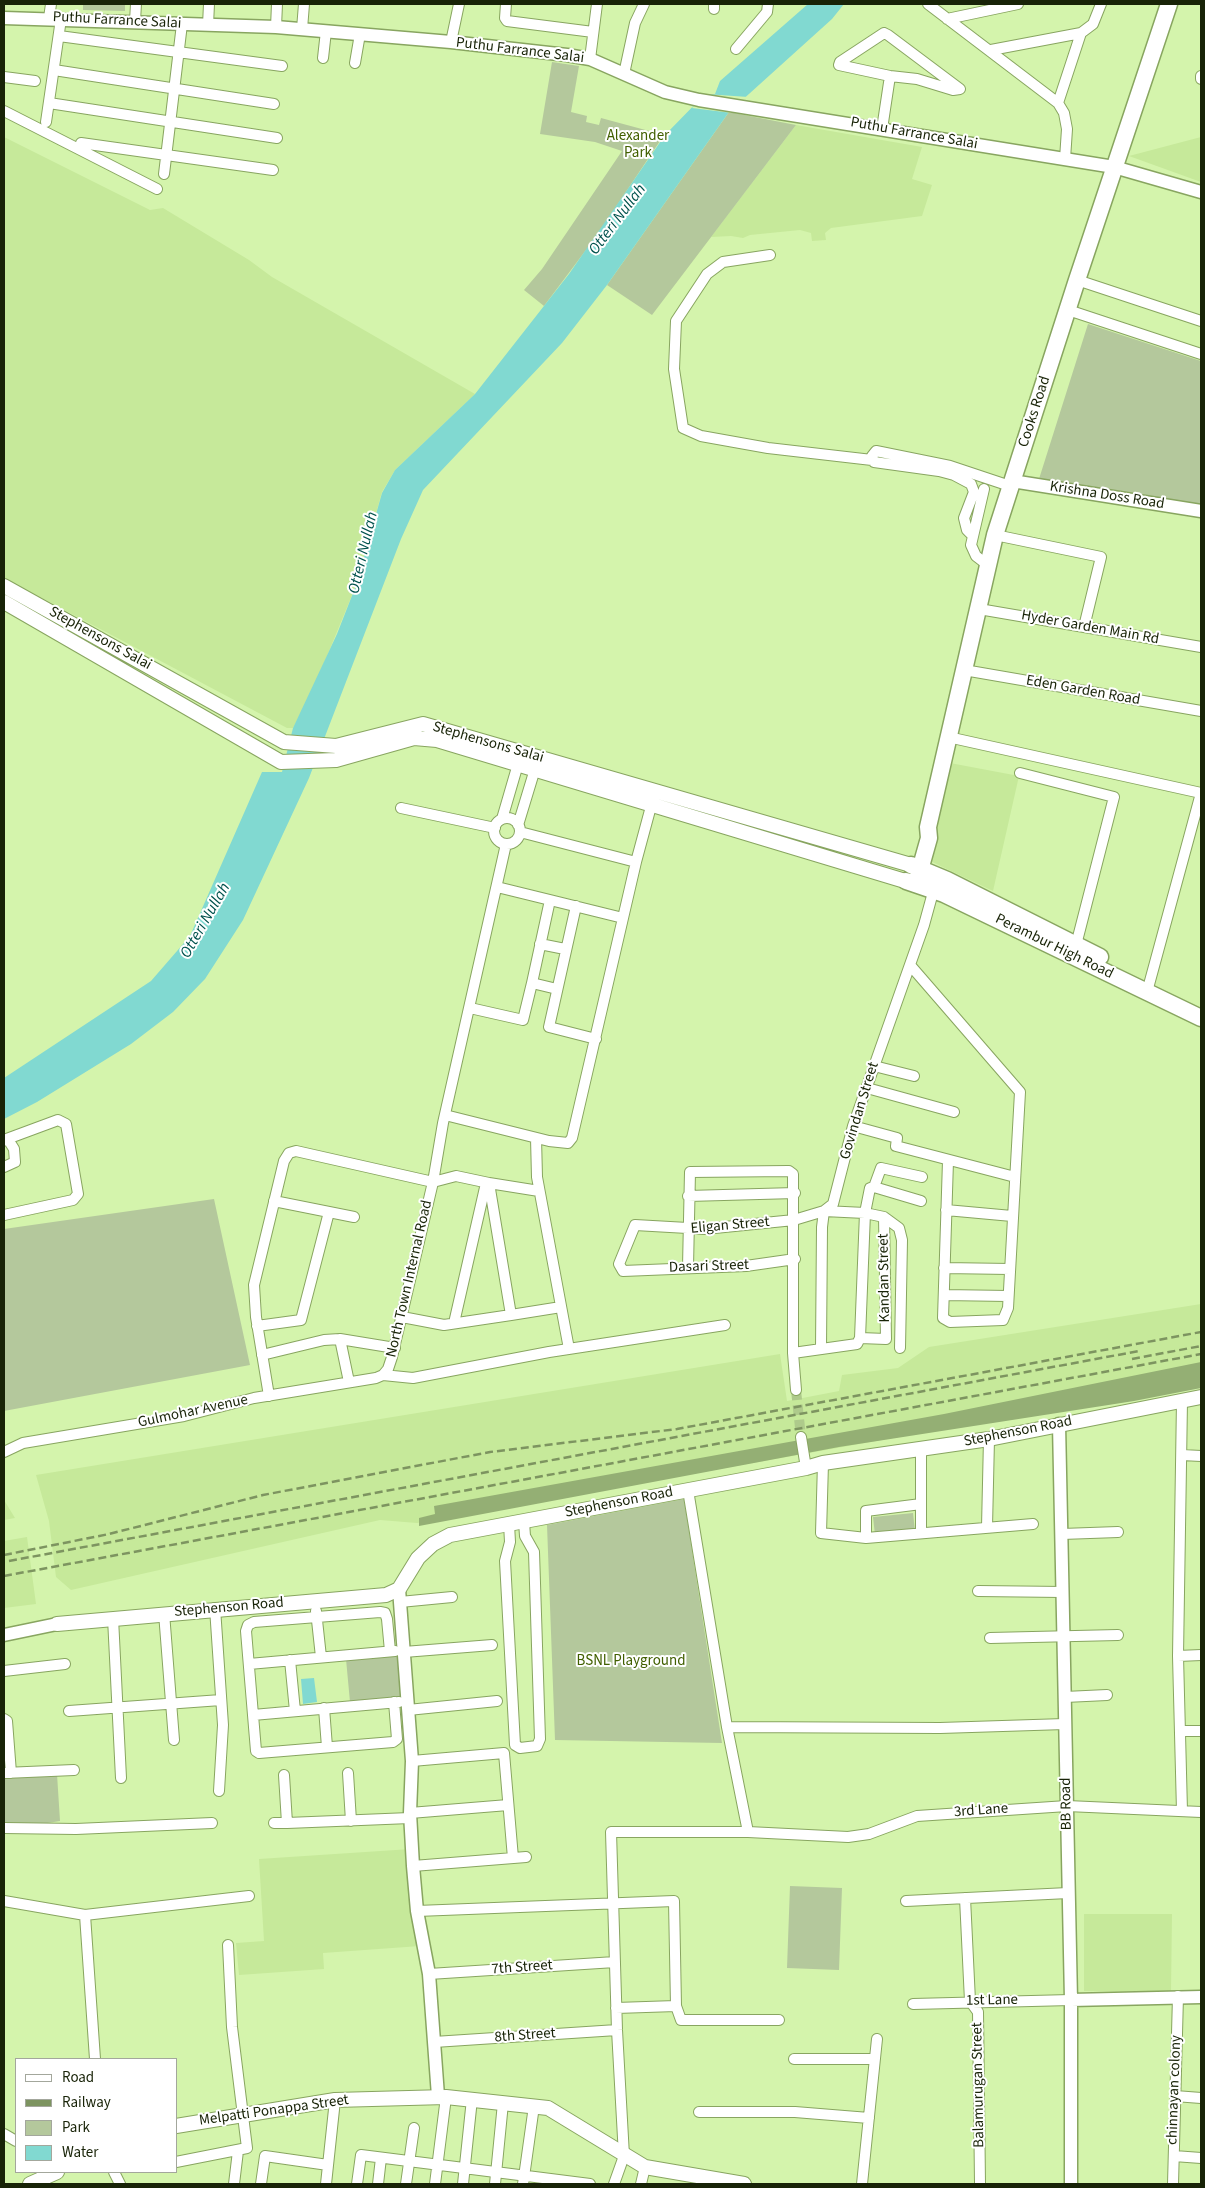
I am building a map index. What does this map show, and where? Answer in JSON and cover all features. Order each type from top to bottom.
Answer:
[{"type":"main road","name":"Cooks Road","points":[[913,875],[930,838],[928,827],[995,535],[1114,167],[1169,4]]},
{"type":"main road","name":"Stephensons Salai","points":[[4,586],[284,742],[336,746],[423,724],[654,798],[913,875]]},
{"type":"main road","name":"Stephensons Salai","points":[[4,602],[281,762],[336,760],[414,738],[438,740],[535,769],[654,798]]},
{"type":"main road","name":"Perambur High Road","points":[[913,875],[1084,953],[1149,987],[1201,1018]]},
{"type":"main road","name":"Perambur High Road","points":[[1149,987],[1201,1006]]},
{"type":"main road","name":"Stephenson Road","points":[[58,1624],[215,1608],[386,1595],[399,1596],[418,1558],[433,1544],[450,1535],[525,1527],[688,1490],[806,1468],[823,1463],[989,1439],[1201,1397]]},
{"type":"main road","name":"Melpatti Ponappa Street","points":[[178,2126],[335,2100],[442,2096],[503,2102],[548,2108],[624,2156],[645,2167],[709,2181],[744,2184]]},
{"type":"main road","points":[[30,2184],[54,2173]]},
{"type":"street","points":[[46,122],[59,36],[51,4]]},
{"type":"street","points":[[135,22],[136,4]]},
{"type":"street","points":[[208,25],[209,4]]},
{"type":"street","points":[[276,27],[277,4]]},
{"type":"street","points":[[302,30],[304,4]]},
{"type":"street","points":[[451,42],[459,4]]},
{"type":"street","points":[[506,4],[505,18],[507,21],[593,32]]},
{"type":"street","points":[[590,59],[597,4]]},
{"type":"street","points":[[624,74],[635,23],[644,4]]},
{"type":"street","points":[[736,49],[767,12],[768,4]]},
{"type":"street","points":[[928,4],[991,50],[1058,103],[1064,113],[1067,129],[1065,159]]},
{"type":"street","points":[[946,19],[1018,4]]},
{"type":"street","points":[[991,50],[1081,33],[1094,24],[1101,4]]},
{"type":"street","name":"Puthu Farrance Salai","points":[[4,18],[55,18],[276,27],[451,42],[590,59],[665,92],[698,100],[1114,167],[1201,192]]},
{"type":"street","points":[[164,174],[182,24]]},
{"type":"street","points":[[323,58],[326,32]]},
{"type":"street","points":[[1058,103],[1081,33]]},
{"type":"street","points":[[355,63],[360,34]]},
{"type":"street","points":[[884,34],[960,89],[954,90],[917,79],[890,76],[840,67],[838,64],[884,34]]},
{"type":"street","points":[[59,36],[282,66]]},
{"type":"street","points":[[54,70],[274,104]]},
{"type":"street","points":[[882,129],[890,76]]},
{"type":"street","points":[[4,77],[36,81]]},
{"type":"street","points":[[49,104],[277,138]]},
{"type":"street","points":[[4,111],[157,189]]},
{"type":"street","points":[[81,143],[273,170]]},
{"type":"street","points":[[770,255],[723,262],[707,274],[676,321],[674,369],[683,428],[701,436],[758,446],[872,460],[874,462],[954,475],[971,484],[974,492],[964,518],[967,530],[972,535]]},
{"type":"street","points":[[1077,280],[1201,321]]},
{"type":"street","points":[[1068,310],[1201,354]]},
{"type":"street","points":[[872,460],[876,451],[950,466],[1011,484]]},
{"type":"street","name":"Krishna Doss Road","points":[[1011,484],[1201,511]]},
{"type":"street","points":[[984,489],[972,535],[971,548],[989,566]]},
{"type":"street","points":[[995,535],[1101,557],[1084,627]]},
{"type":"street","name":"Hyder Garden Main Rd","points":[[979,609],[1201,647]]},
{"type":"street","name":"Eden Garden Road","points":[[964,670],[1201,711]]},
{"type":"street","points":[[948,738],[1201,793],[1149,987]]},
{"type":"street","points":[[518,764],[502,819],[495,828],[497,839],[506,844],[515,841],[535,769]]},
{"type":"street","points":[[1020,773],[1114,797],[1084,953]]},
{"type":"street","points":[[444,1115],[563,1143],[568,1143],[572,1138],[636,862],[654,798]]},
{"type":"street","points":[[401,808],[495,828]]},
{"type":"street","points":[[502,819],[508,818],[519,829],[636,862]]},
{"type":"street","name":"North Town Internal Road","points":[[383,1375],[390,1366],[402,1317],[433,1182],[444,1115],[506,844]]},
{"type":"street","name":"Govindan Street","points":[[821,1348],[822,1227],[824,1211],[833,1204],[853,1126],[910,965],[936,884]]},
{"type":"street","points":[[497,887],[623,918]]},
{"type":"street","points":[[470,1008],[523,1020],[550,900]]},
{"type":"street","points":[[576,906],[548,1027],[596,1039]]},
{"type":"street","points":[[540,944],[565,949]]},
{"type":"street","points":[[910,965],[1020,1092],[1008,1308],[1003,1320],[950,1322],[944,1318],[948,1161]]},
{"type":"street","points":[[532,983],[557,989]]},
{"type":"street","points":[[874,1066],[914,1076]]},
{"type":"street","points":[[867,1088],[954,1112]]},
{"type":"street","points":[[4,1140],[58,1120],[66,1124],[78,1194],[73,1200],[4,1215]]},
{"type":"street","points":[[853,1126],[897,1138],[896,1146],[1015,1177]]},
{"type":"street","points":[[536,1138],[535,1159],[539,1191],[569,1349]]},
{"type":"street","points":[[4,1140],[10,1142],[14,1149],[15,1162],[4,1168]]},
{"type":"street","points":[[269,1396],[257,1326],[254,1285],[284,1161],[292,1151],[433,1182],[456,1176],[539,1191]]},
{"type":"street","points":[[793,1352],[856,1344],[860,1338],[864,1212],[870,1188],[874,1186],[881,1168],[922,1177]]},
{"type":"street","points":[[688,1267],[690,1172],[789,1171],[795,1177],[793,1352],[796,1390]]},
{"type":"street","points":[[487,1183],[511,1315]]},
{"type":"street","points":[[454,1323],[487,1183]]},
{"type":"street","points":[[874,1186],[922,1201]]},
{"type":"street","points":[[688,1196],[795,1193]]},
{"type":"street","points":[[274,1202],[354,1217]]},
{"type":"street","points":[[946,1210],[1012,1216]]},
{"type":"street","name":"Eligan Street","points":[[623,1271],[619,1264],[635,1225],[688,1230],[794,1220],[824,1211],[864,1212],[884,1217]]},
{"type":"street","points":[[257,1326],[301,1320],[329,1212]]},
{"type":"street","points":[[884,1217],[899,1228],[902,1240],[900,1348]]},
{"type":"street","name":"Kandan Street","points":[[860,1338],[886,1339],[884,1217]]},
{"type":"street","name":"Dasari Street","points":[[623,1271],[746,1266],[794,1258]]},
{"type":"street","points":[[944,1268],[1010,1269]]},
{"type":"street","points":[[944,1295],[1008,1296]]},
{"type":"street","points":[[402,1317],[444,1324],[561,1307]]},
{"type":"street","name":"Gulmohar Avenue","points":[[4,1452],[12,1446],[23,1443],[184,1416],[269,1396],[383,1375],[413,1378],[569,1349],[725,1325]]},
{"type":"street","points":[[262,1355],[324,1340],[340,1339],[394,1348]]},
{"type":"street","points":[[340,1339],[348,1382]]},
{"type":"street","points":[[1182,1401],[1178,1656],[1182,1811]]},
{"type":"street","name":"BB Road","points":[[1059,1424],[1071,2000],[1072,2184]]},
{"type":"street","points":[[801,1437],[806,1468]]},
{"type":"street","points":[[987,1527],[989,1439]]},
{"type":"street","points":[[921,1449],[921,1532]]},
{"type":"street","points":[[1182,1455],[1201,1456]]},
{"type":"street","points":[[823,1463],[821,1533],[866,1538],[1034,1524]]},
{"type":"street","points":[[688,1490],[727,1727],[748,1832]]},
{"type":"street","points":[[866,1538],[866,1512],[921,1504]]},
{"type":"street","points":[[509,1529],[509,1546],[505,1561],[515,1745],[520,1748],[537,1746],[540,1739],[534,1552],[525,1527]]},
{"type":"street","points":[[1062,1534],[1118,1532]]},
{"type":"street","points":[[509,1546],[530,1544]]},
{"type":"street","points":[[978,1591],[1063,1592]]},
{"type":"street","points":[[435,2184],[442,2096],[434,2042],[429,1974],[417,1912],[413,1866],[410,1816],[412,1761],[399,1596],[452,1597]]},
{"type":"street","points":[[315,1601],[321,1657]]},
{"type":"street","points":[[215,1608],[223,1725],[219,1791]]},
{"type":"street","points":[[164,1613],[174,1740]]},
{"type":"street","points":[[390,1651],[386,1613],[316,1617],[248,1624],[246,1631],[248,1664],[257,1752],[396,1741],[394,1702]]},
{"type":"street","points":[[113,1618],[122,1778]]},
{"type":"street","points":[[4,1635],[58,1624]]},
{"type":"street","points":[[990,1638],[1118,1635]]},
{"type":"street","points":[[248,1664],[390,1651],[492,1645]]},
{"type":"street","points":[[1178,1656],[1201,1656]]},
{"type":"street","points":[[290,1660],[295,1711]]},
{"type":"street","points":[[4,1671],[65,1664]]},
{"type":"street","points":[[1065,1697],[1108,1695]]},
{"type":"street","points":[[69,1711],[172,1702],[221,1700]]},
{"type":"street","points":[[253,1715],[394,1702],[408,1705],[497,1701]]},
{"type":"street","points":[[324,1708],[327,1747]]},
{"type":"street","points":[[4,1718],[7,1721],[7,1773],[74,1770]]},
{"type":"street","points":[[727,1727],[940,1728],[1065,1724]]},
{"type":"street","points":[[1180,1731],[1201,1732]]},
{"type":"street","points":[[412,1761],[504,1753],[513,1858]]},
{"type":"street","points":[[348,1773],[351,1821]]},
{"type":"street","points":[[284,1775],[288,1823]]},
{"type":"street","points":[[274,1824],[351,1821],[508,1805]]},
{"type":"street","name":"3rd Lane","points":[[614,1904],[611,1832],[748,1832],[848,1837],[869,1834],[917,1816],[1067,1806],[1201,1812]]},
{"type":"street","points":[[4,1828],[76,1830],[212,1823]]},
{"type":"street","points":[[413,1866],[526,1857]]},
{"type":"street","points":[[906,1901],[1068,1893]]},
{"type":"street","points":[[4,1901],[85,1915],[249,1896]]},
{"type":"street","name":"Balamurugan Street","points":[[966,1898],[970,2001],[978,2012],[980,2184]]},
{"type":"street","points":[[417,1912],[674,1901],[676,2006],[681,2020],[779,2020]]},
{"type":"street","points":[[614,1904],[616,2030],[624,2156],[614,2184]]},
{"type":"street","points":[[85,1915],[95,2058]]},
{"type":"street","points":[[178,2162],[247,2148],[232,2027],[228,1945]]},
{"type":"street","name":"7th Street","points":[[429,1974],[615,1962]]},
{"type":"street","points":[[1071,2000],[1178,1996],[1201,1997]]},
{"type":"street","name":"chinnayan colony","points":[[1173,2184],[1178,1996]]},
{"type":"street","name":"1st Lane","points":[[914,2004],[970,2001],[1071,2000]]},
{"type":"street","points":[[616,2008],[676,2006]]},
{"type":"street","name":"8th Street","points":[[434,2042],[616,2030]]},
{"type":"street","points":[[862,2184],[877,2039]]},
{"type":"street","points":[[794,2059],[875,2059]]},
{"type":"street","points":[[1175,2096],[1201,2098]]},
{"type":"street","points":[[463,2184],[472,2099]]},
{"type":"street","points":[[326,2184],[335,2100]]},
{"type":"street","points":[[495,2184],[503,2102]]},
{"type":"street","points":[[523,2180],[534,2106]]},
{"type":"street","points":[[699,2112],[787,2112],[869,2118]]},
{"type":"street","points":[[406,2184],[414,2128]]},
{"type":"street","points":[[4,2134],[15,2140]]},
{"type":"street","points":[[234,2184],[238,2151]]},
{"type":"street","points":[[357,2184],[361,2155],[497,2172],[523,2180],[584,2184]]},
{"type":"street","points":[[265,2184],[261,2184],[265,2156],[328,2165]]},
{"type":"street","points":[[1174,2156],[1201,2158]]},
{"type":"street","points":[[378,2184],[381,2158]]},
{"type":"street","points":[[641,2184],[645,2167]]},
{"type":"shaded area","points":[[796,125],[922,147],[912,179],[932,185],[922,216],[831,228],[825,233],[826,240],[812,241],[811,233],[800,230],[750,235],[743,238],[731,236],[711,237]]},
{"type":"shaded area","points":[[4,137],[150,210],[163,208],[249,260],[272,277],[475,394],[395,470],[382,492],[355,588],[313,690],[293,728],[287,728],[4,578]]},
{"type":"shaded area","points":[[1201,137],[1201,182],[1129,156]]},
{"type":"shaded area","points":[[950,763],[1019,776],[993,891],[928,860]]},
{"type":"shaded area","points":[[1201,1304],[1201,1383],[417,1523],[380,1520],[71,1590],[56,1577],[49,1521],[36,1475],[780,1354],[787,1401],[839,1391],[842,1375],[898,1368],[929,1347]]},
{"type":"shaded area","points":[[1201,1362],[1201,1388],[1134,1401],[839,1447],[419,1526],[419,1518],[435,1514],[434,1506],[944,1414]]},
{"type":"shaded area","points":[[4,1500],[15,1518],[4,1520]]},
{"type":"shaded area","points":[[27,1537],[36,1604],[4,1608],[4,1541]]},
{"type":"shaded area","points":[[411,1849],[420,1946],[323,1953],[324,1969],[239,1975],[236,1943],[264,1941],[259,1859]]},
{"type":"shaded area","points":[[1084,1914],[1172,1914],[1171,1992],[1084,1991]]},
{"type":"green space","points":[[83,4],[125,4],[125,11],[83,10]]},
{"type":"green space","name":"Alexander Park","points":[[552,62],[579,66],[571,112],[587,116],[586,122],[599,125],[601,118],[664,135],[595,238],[544,306],[524,290],[542,269],[622,151],[595,142],[540,134]]},
{"type":"green space","points":[[729,112],[796,125],[652,315],[607,285]]},
{"type":"green space","points":[[1088,324],[1201,361],[1201,505],[1039,479]]},
{"type":"green space","points":[[214,1199],[250,1365],[4,1411],[4,1229]]},
{"type":"green space","name":"BSNL Playground","points":[[684,1499],[722,1743],[555,1740],[547,1525]]},
{"type":"green space","points":[[913,1513],[915,1531],[875,1535],[873,1517]]},
{"type":"green space","points":[[397,1655],[401,1698],[350,1702],[346,1659]]},
{"type":"green space","points":[[57,1774],[60,1821],[42,1824],[4,1823],[4,1775]]},
{"type":"green space","points":[[790,1886],[842,1888],[839,1970],[787,1968]]},
{"type":"water","name":"Otteri Nullah","points":[[808,4],[844,4],[832,19],[729,112],[607,285],[562,343],[423,490],[401,539],[309,778],[243,920],[205,979],[173,1012],[131,1044],[37,1102],[4,1119],[4,1078],[151,981],[190,936],[262,772],[282,772],[293,728],[337,634],[355,588],[382,493],[395,470],[475,394],[569,274],[665,135],[705,94],[715,94],[720,81]]},
{"type":"water","points":[[314,1678],[317,1702],[303,1704],[301,1679]]},
{"type":"pier","points":[[705,94],[748,97],[732,113],[692,108]]},
{"type":"tunnel","points":[[796,1390],[801,1437]]},
{"type":"railway","points":[[4,1555],[109,1534],[263,1495],[490,1452],[677,1429],[1201,1332]]},
{"type":"railway","points":[[1132,1359],[1201,1346]]},
{"type":"railway","points":[[9,1561],[1139,1351]]},
{"type":"railway","points":[[4,1576],[1201,1354]]}]
